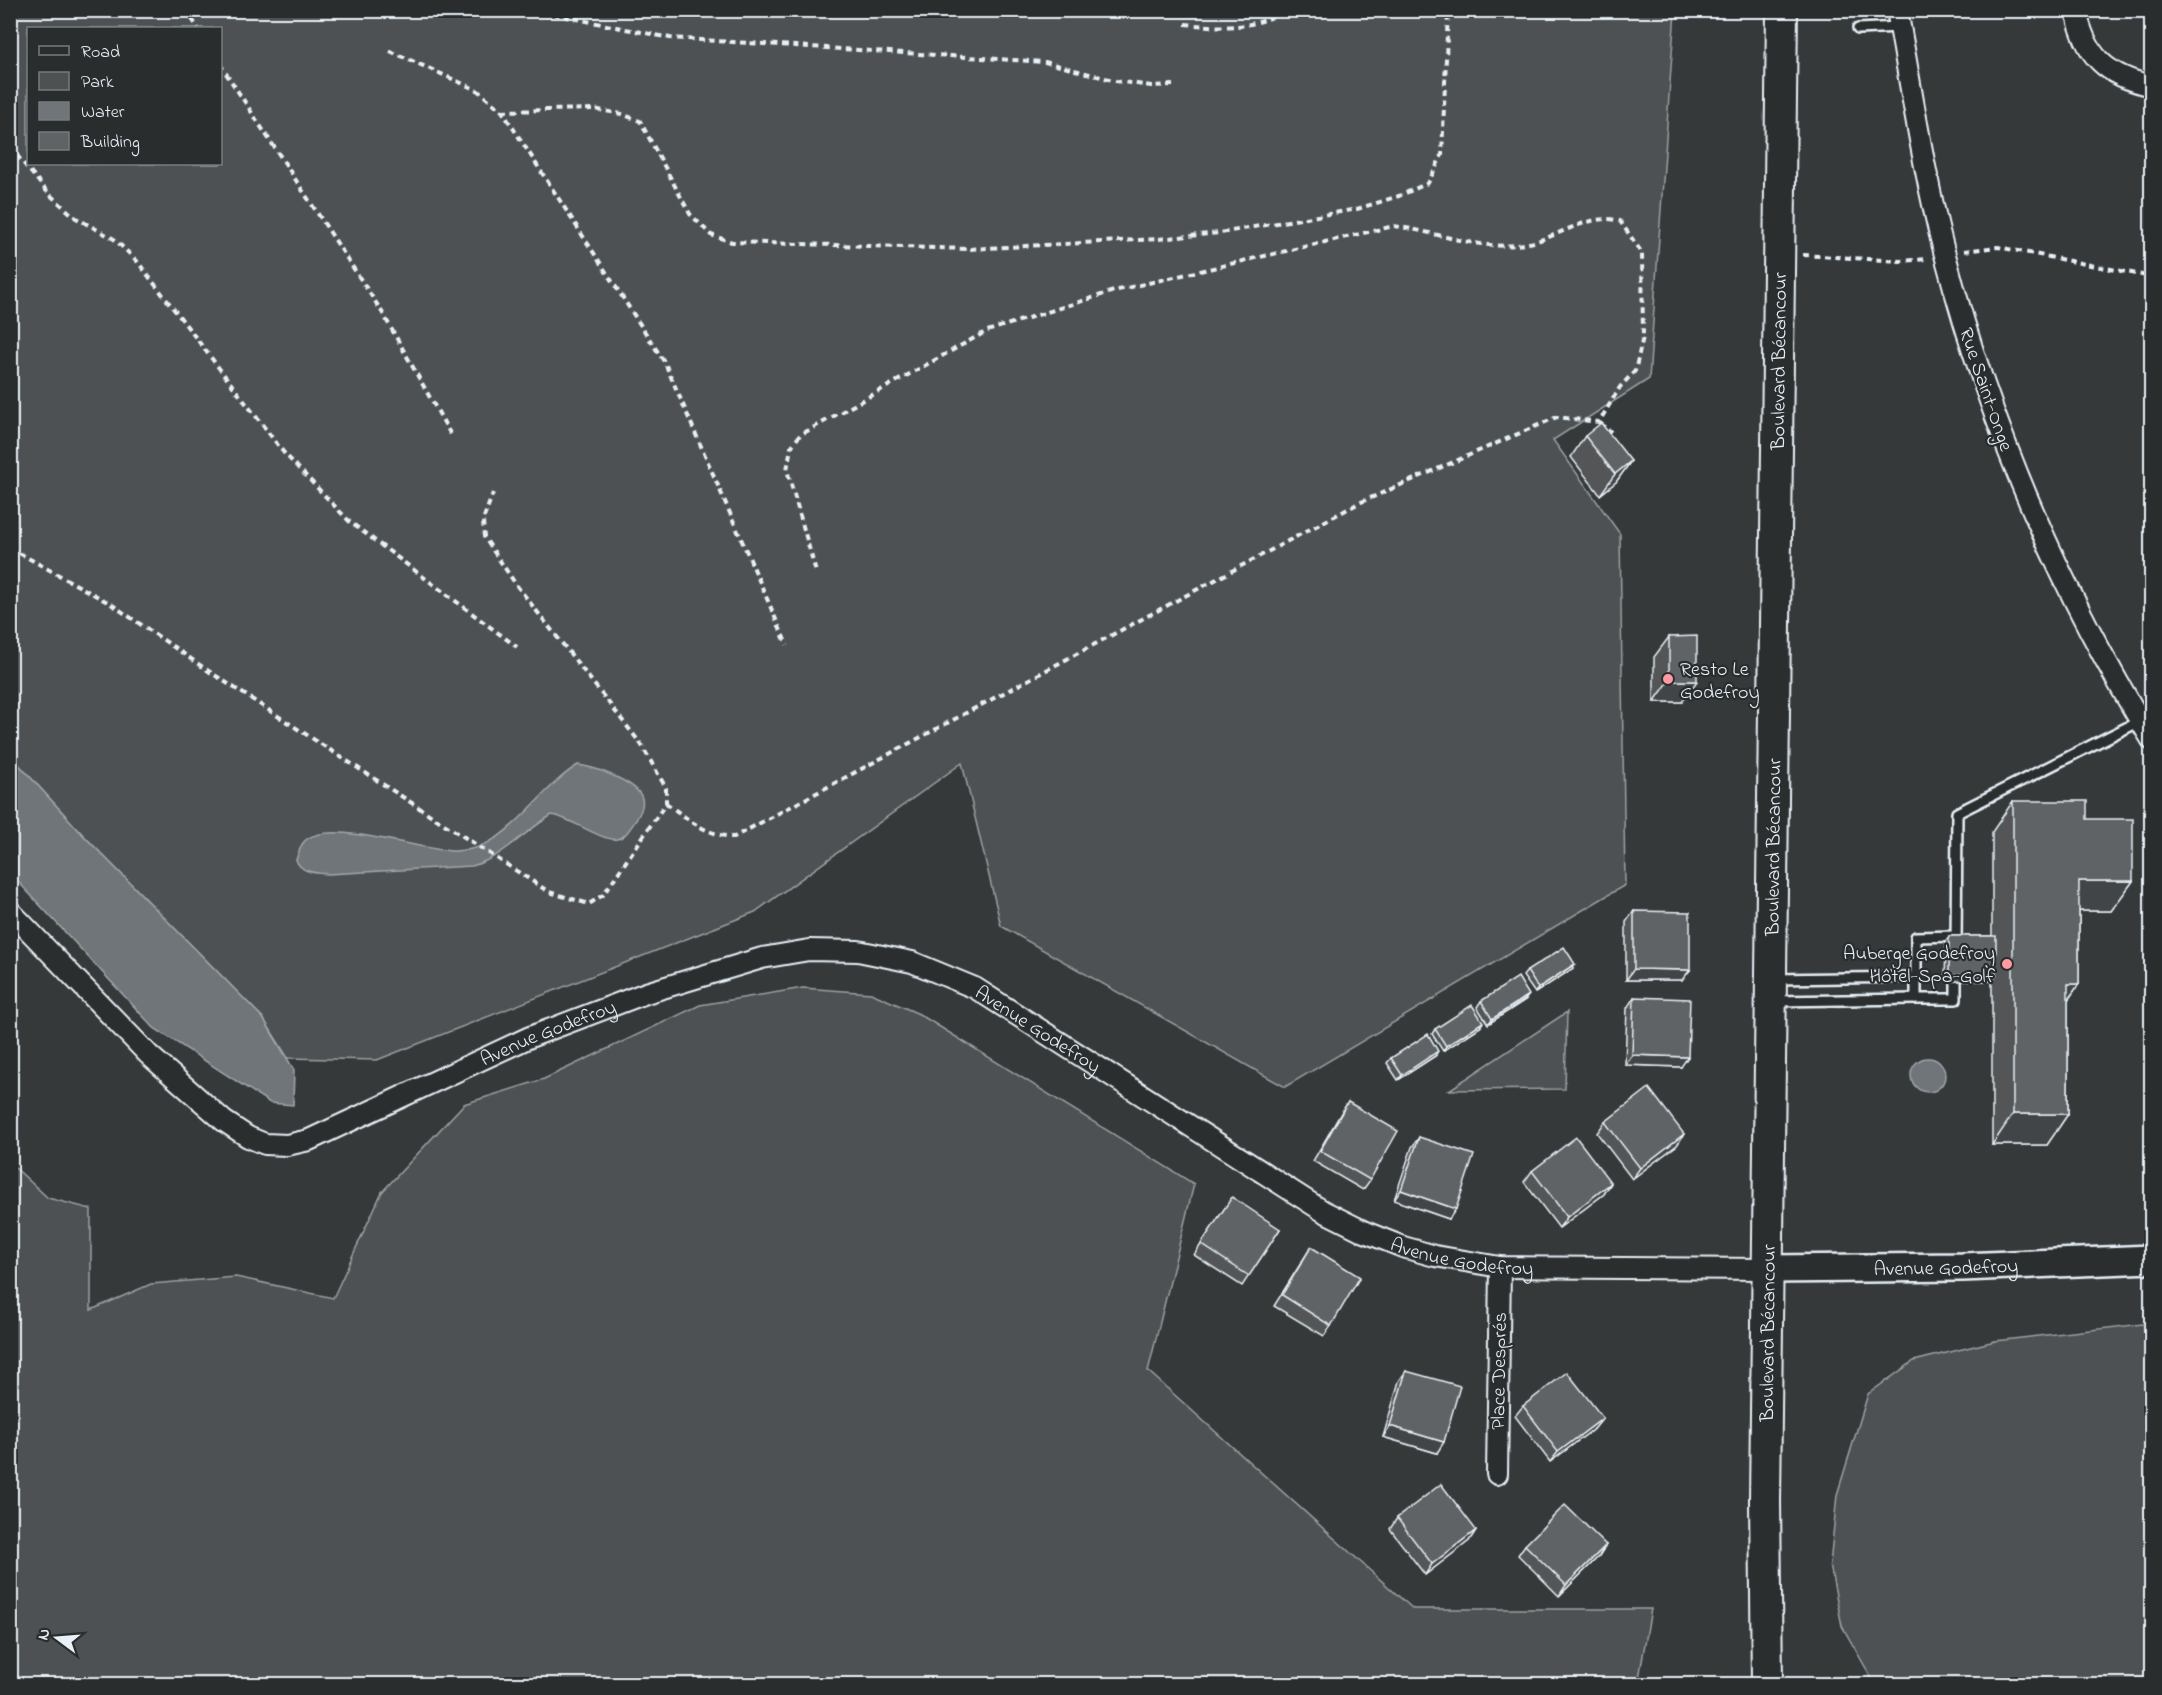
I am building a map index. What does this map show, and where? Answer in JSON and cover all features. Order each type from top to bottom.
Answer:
[{"type":"main road","name":"Boulevard Bécancour","points":[[1767,1684],[1765,1527],[1782,10]]},
{"type":"street","points":[[2076,10],[2081,35],[2092,56],[2108,69],[2132,82],[2151,86]]},
{"type":"street","name":"Rue Saint-Onge","points":[[1898,19],[1938,228],[1972,349],[1994,415],[2052,555],[2151,741]]},
{"type":"street","name":"Avenue Godefroy","points":[[10,911],[176,1080],[232,1127],[265,1144],[287,1145],[309,1140],[530,1037],[693,977],[777,954],[842,949],[912,962],[975,988],[1282,1185],[1354,1227],[1419,1252],[1500,1267],[1768,1269],[1962,1267],[2151,1259]]},
{"type":"street","name":"Place Després","points":[[1497,1474],[1500,1267]]},
{"type":"lane","points":[[1858,29],[1898,19]]},
{"type":"lane","points":[[1771,990],[1916,999],[1956,999],[1957,813],[2140,721]]},
{"type":"lane","points":[[1916,999],[1916,937],[1956,936]]},
{"type":"lane","points":[[1771,990],[1916,977]]},
{"type":"path","points":[[186,10],[197,27]]},
{"type":"path","points":[[533,10],[670,38],[1045,62],[1116,81],[1151,86],[1175,86]]},
{"type":"path","points":[[1185,24],[1229,28],[1249,27],[1288,10]]},
{"type":"path","points":[[502,111],[593,109],[622,114],[639,121],[690,214],[711,235],[732,242],[969,249],[1220,233],[1357,209],[1428,183],[1442,155],[1448,10]]},
{"type":"path","points":[[390,51],[477,90],[502,111],[665,363],[787,645]]},
{"type":"path","points":[[222,67],[382,312],[451,435]]},
{"type":"path","points":[[10,147],[49,194],[76,218],[114,239],[137,261],[284,453],[350,522],[517,647]]},
{"type":"path","points":[[816,572],[787,470],[791,447],[800,435],[987,331],[1114,291],[1394,226],[1500,248],[1530,243],[1605,216],[1620,221],[1642,253],[1643,337],[1635,371],[1620,387],[1599,422]]},
{"type":"path","points":[[1956,253],[1998,247],[2151,277]]},
{"type":"path","points":[[1799,255],[1900,261],[1934,257]]},
{"type":"path","points":[[666,803],[702,830],[717,836],[734,837],[1359,503],[1557,417],[1599,422],[1611,432]]},
{"type":"path","points":[[10,548],[111,604],[213,674],[540,886],[571,901],[589,904],[603,896],[666,803],[666,788],[641,744],[518,586],[484,537],[483,520],[493,493]]},
{"type":"green space","points":[[11,11],[1675,11],[1649,379],[1553,440],[1620,534],[1625,885],[1285,1087],[1001,926],[962,763],[755,912],[377,1060],[288,1058],[263,1018],[84,836],[11,756]]},
{"type":"green space","points":[[803,988],[871,993],[919,1014],[1194,1184],[1148,1371],[1413,1609],[1651,1609],[1638,1684],[11,1684],[11,1164],[48,1198],[91,1209],[91,1310],[151,1284],[236,1277],[333,1298],[382,1192],[464,1104],[544,1079],[700,1005]]},
{"type":"green space","points":[[1567,1012],[1565,1089],[1449,1090]]},
{"type":"green space","points":[[2151,1323],[2151,1684],[1875,1684],[1842,1626],[1830,1565],[1837,1495],[1868,1394],[1914,1361],[1995,1341]]},
{"type":"water","points":[[11,756],[84,836],[263,1018],[294,1070],[293,1105],[270,1103],[154,1028],[11,874]]},
{"type":"water","points":[[578,765],[614,776],[639,792],[642,798],[641,809],[632,826],[623,836],[617,839],[603,837],[552,815],[504,850],[472,866],[328,874],[305,870],[296,860],[303,843],[314,836],[330,833],[374,837],[439,850],[473,849],[490,842],[506,831],[548,789]]},
{"type":"water","points":[[1928,1058],[1940,1063],[1945,1075],[1940,1087],[1928,1092],[1916,1087],[1911,1075],[1916,1063]]},
{"type":"building","points":[[1601,423],[1631,461],[1615,474],[1585,436]]},
{"type":"building","points":[[1697,636],[1697,681],[1669,681],[1669,637]]},
{"type":"building","points":[[2013,801],[2087,801],[2087,819],[2133,819],[2133,881],[2079,881],[2079,984],[2068,984],[2068,1114],[2013,1114]]},
{"type":"building","points":[[1634,911],[1690,912],[1690,970],[1634,969]]},
{"type":"building","points":[[1949,936],[1996,936],[1996,976],[1949,975]]},
{"type":"building","points":[[1564,947],[1575,964],[1538,988],[1527,971]]},
{"type":"building","points":[[1518,977],[1529,995],[1492,1019],[1481,1001]]},
{"type":"building","points":[[1634,997],[1690,999],[1688,1057],[1632,1055]]},
{"type":"building","points":[[1472,1005],[1483,1022],[1446,1046],[1435,1029]]},
{"type":"building","points":[[1428,1034],[1438,1051],[1402,1075],[1391,1058]]},
{"type":"building","points":[[1649,1088],[1684,1134],[1640,1168],[1605,1122]]},
{"type":"building","points":[[1348,1102],[1398,1131],[1370,1180],[1320,1151]]},
{"type":"building","points":[[1419,1137],[1474,1155],[1456,1209],[1401,1190]]},
{"type":"building","points":[[1576,1137],[1611,1183],[1567,1217],[1532,1171]]},
{"type":"building","points":[[1232,1197],[1280,1229],[1249,1276],[1201,1244]]},
{"type":"building","points":[[1311,1247],[1360,1277],[1331,1326],[1282,1295]]},
{"type":"building","points":[[1406,1371],[1460,1386],[1444,1442],[1390,1426]]},
{"type":"building","points":[[1567,1372],[1603,1418],[1558,1452],[1523,1406]]},
{"type":"building","points":[[1441,1484],[1476,1530],[1432,1564],[1397,1518]]},
{"type":"building","points":[[1565,1505],[1606,1545],[1566,1585],[1525,1545]]},
{"type":"place","name":"Resto Le Godefroy","points":[[1668,679]]},
{"type":"place","name":"Auberge Godefroy Hôtel-Spa-Golf","points":[[2007,964]]}]
